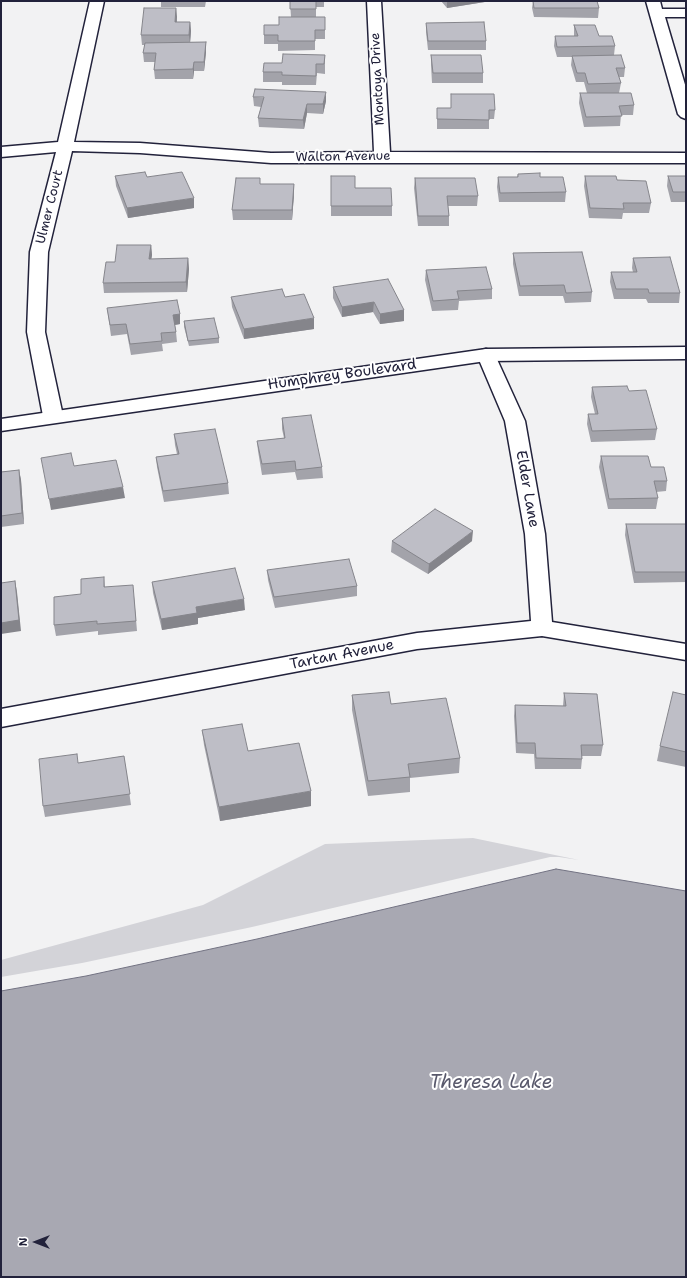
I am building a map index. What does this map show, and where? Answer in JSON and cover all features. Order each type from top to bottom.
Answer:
[{"type":"street","name":"Ulmer Court","points":[[52,416],[36,332],[39,252],[65,146],[97,1]]},
{"type":"street","name":"Montoya Drive","points":[[374,1],[382,157]]},
{"type":"street","points":[[686,13],[655,7],[686,114]]},
{"type":"street","name":"Walton Avenue","points":[[1,152],[65,146],[140,148],[271,158],[686,158]]},
{"type":"street","name":"Humphrey Boulevard","points":[[1,425],[52,416],[486,355],[686,353]]},
{"type":"street","name":"Elder Lane","points":[[486,355],[515,421],[535,534],[542,628]]},
{"type":"street","name":"Tartan Avenue","points":[[1,718],[417,641],[542,628],[686,652]]},
{"type":"shaded area","points":[[473,838],[579,860],[550,857],[252,927],[82,963],[1,977],[1,960],[203,905],[325,844]]},
{"type":"water","name":"Theresa Lake","points":[[556,869],[686,891],[686,1277],[1,1277],[1,991],[86,976],[257,939]]},
{"type":"building","points":[[290,1],[316,1],[316,9],[290,9]]},
{"type":"building","points":[[533,1],[597,1],[599,8],[534,8]]},
{"type":"building","points":[[144,8],[176,8],[175,22],[190,22],[189,35],[141,35]]},
{"type":"building","points":[[279,17],[325,17],[325,30],[315,30],[315,41],[278,41],[278,35],[264,35],[264,25],[279,25]]},
{"type":"building","points":[[484,22],[486,41],[428,41],[426,23]]},
{"type":"building","points":[[574,25],[595,25],[599,36],[612,36],[615,46],[557,47],[555,36],[578,36]]},
{"type":"building","points":[[206,42],[204,62],[194,62],[193,69],[154,70],[156,53],[143,53],[145,43]]},
{"type":"building","points":[[283,54],[325,55],[324,64],[316,64],[316,76],[282,75],[282,72],[263,72],[264,63],[282,63]]},
{"type":"building","points":[[431,55],[481,55],[483,73],[433,73]]},
{"type":"building","points":[[621,55],[625,68],[616,68],[621,83],[588,84],[585,73],[577,73],[572,56]]},
{"type":"building","points":[[255,89],[326,92],[323,104],[307,104],[303,120],[258,118],[264,97],[253,97]]},
{"type":"building","points":[[580,93],[631,93],[634,105],[619,106],[622,116],[586,117]]},
{"type":"building","points":[[451,94],[494,94],[495,110],[489,110],[489,120],[437,119],[437,108],[451,108]]},
{"type":"building","points":[[145,172],[147,177],[182,172],[194,198],[127,208],[115,176]]},
{"type":"building","points":[[540,173],[540,177],[563,177],[566,192],[500,193],[498,177],[518,177],[518,174]]},
{"type":"building","points":[[331,176],[355,176],[355,188],[391,188],[392,206],[331,206]]},
{"type":"building","points":[[585,176],[616,176],[617,180],[646,181],[651,203],[623,203],[624,209],[590,208]]},
{"type":"building","points":[[668,176],[686,176],[686,192],[673,192]]},
{"type":"building","points":[[236,178],[260,178],[260,184],[294,184],[292,210],[232,210]]},
{"type":"building","points":[[415,178],[475,178],[478,196],[447,196],[449,216],[418,216]]},
{"type":"building","points":[[117,245],[151,245],[149,259],[188,258],[186,282],[103,283],[106,262],[115,262]]},
{"type":"building","points":[[582,252],[592,292],[566,293],[564,285],[520,286],[513,253]]},
{"type":"building","points":[[670,257],[680,293],[649,293],[648,289],[616,289],[611,272],[637,272],[633,258]]},
{"type":"building","points":[[486,267],[492,289],[457,291],[459,299],[433,301],[426,270]]},
{"type":"building","points":[[388,279],[404,310],[380,314],[374,302],[342,307],[333,287]]},
{"type":"building","points":[[282,289],[285,297],[304,294],[314,318],[244,329],[231,297]]},
{"type":"building","points":[[177,300],[180,314],[173,315],[176,332],[161,333],[162,341],[130,344],[126,324],[110,325],[107,308]]},
{"type":"building","points":[[214,318],[219,338],[188,341],[184,321]]},
{"type":"building","points":[[627,386],[629,391],[646,390],[657,429],[592,431],[588,414],[598,414],[592,387]]},
{"type":"building","points":[[311,415],[322,467],[296,470],[295,461],[262,464],[257,441],[285,438],[282,418]]},
{"type":"building","points":[[215,429],[228,483],[163,491],[156,457],[179,454],[174,434]]},
{"type":"building","points":[[71,453],[74,466],[116,460],[123,487],[49,499],[41,458]]},
{"type":"building","points":[[601,456],[648,456],[651,467],[664,467],[667,481],[654,481],[658,498],[609,499]]},
{"type":"building","points":[[19,470],[22,513],[1,516],[1,472]]},
{"type":"building","points":[[435,509],[473,531],[429,564],[392,541]]},
{"type":"building","points":[[626,524],[686,524],[686,572],[635,572]]},
{"type":"building","points":[[349,559],[357,586],[274,597],[267,570]]},
{"type":"building","points":[[235,568],[244,599],[196,607],[197,613],[161,619],[152,582]]},
{"type":"building","points":[[104,577],[104,587],[133,585],[136,621],[97,624],[97,621],[54,625],[54,597],[81,594],[81,579]]},
{"type":"building","points":[[15,581],[19,620],[1,623],[1,583]]},
{"type":"building","points":[[389,692],[391,704],[446,698],[460,758],[408,764],[410,777],[368,781],[352,695]]},
{"type":"building","points":[[673,692],[686,695],[686,752],[660,746]]},
{"type":"building","points":[[564,693],[597,694],[603,745],[581,745],[582,759],[536,758],[535,743],[517,743],[515,705],[566,706]]},
{"type":"building","points":[[242,724],[248,751],[299,743],[311,791],[219,807],[202,730]]},
{"type":"building","points":[[77,754],[78,763],[124,756],[130,794],[43,806],[39,759]]}]
